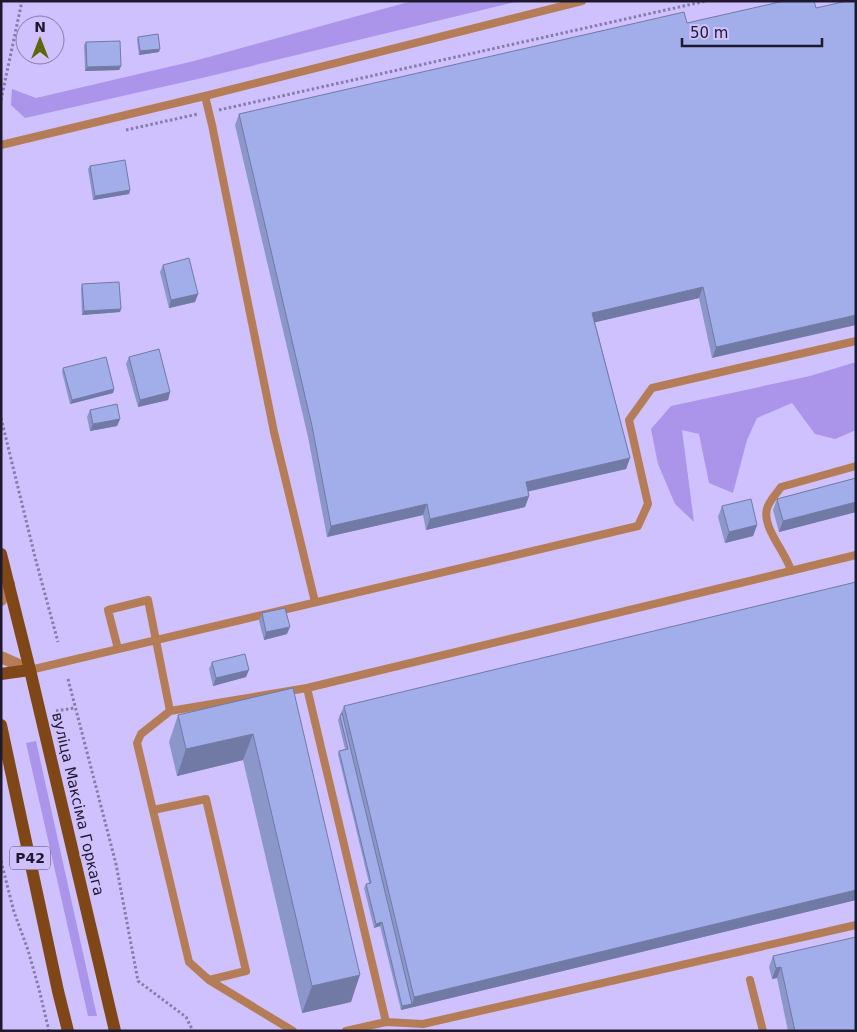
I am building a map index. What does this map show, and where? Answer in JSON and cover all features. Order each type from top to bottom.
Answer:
[{"type":"main road","name":"Р42","points":[[1,554],[9,584]]},
{"type":"main road","name":"вуліца Максіма Горкага","points":[[9,584],[115,1031]]},
{"type":"main road","points":[[1,674],[30,670]]},
{"type":"main road","name":"Р42","points":[[1,725],[68,1031]]},
{"type":"street","points":[[1,600],[9,584]]},
{"type":"street","points":[[1,657],[30,670]]},
{"type":"lane","points":[[1,145],[205,96],[582,1]]},
{"type":"lane","points":[[205,96],[274,432],[315,602]]},
{"type":"lane","points":[[30,670],[638,526],[648,504],[628,420],[652,388],[856,340]]},
{"type":"lane","points":[[791,571],[790,565],[775,539],[766,518],[767,508],[781,486],[856,466]]},
{"type":"lane","points":[[293,1031],[209,980],[189,962],[137,743],[142,734],[170,711],[307,688],[856,555]]},
{"type":"lane","points":[[118,649],[108,610],[148,600],[170,711]]},
{"type":"lane","points":[[307,688],[386,1022]]},
{"type":"lane","points":[[153,810],[206,799],[246,971],[209,980]]},
{"type":"lane","points":[[346,1031],[386,1022],[423,1024],[856,925]]},
{"type":"lane","points":[[750,980],[762,1031]]},
{"type":"path","points":[[1,100],[22,1]]},
{"type":"path","points":[[124,131],[706,1]]},
{"type":"path","points":[[1,418],[58,642]]},
{"type":"path","points":[[68,679],[116,864],[138,981],[186,1017],[193,1031]]},
{"type":"path","points":[[56,711],[74,708]]},
{"type":"path","points":[[1,861],[14,912],[40,989],[50,1031]]},
{"type":"shaded area","points":[[412,1],[519,1],[202,78],[25,118],[11,105],[12,89],[36,98],[194,61]]},
{"type":"shaded area","points":[[856,362],[856,430],[835,439],[815,434],[792,403],[757,418],[747,440],[733,493],[709,483],[699,434],[682,430],[694,522],[675,504],[658,464],[651,429],[671,406],[810,376]]},
{"type":"shaded area","points":[[36,741],[97,1016],[88,1016],[26,743]]},
{"type":"building","points":[[784,1],[814,1],[816,8],[847,1],[856,1],[856,315],[716,347],[703,287],[592,313],[630,458],[526,482],[529,496],[430,519],[427,504],[331,526],[312,426],[239,114],[684,12],[687,23]]},
{"type":"building","points":[[158,34],[160,49],[140,51],[138,37]]},
{"type":"building","points":[[120,41],[121,66],[87,67],[86,42]]},
{"type":"building","points":[[125,160],[130,190],[95,196],[90,166]]},
{"type":"building","points":[[189,258],[198,294],[171,300],[163,265]]},
{"type":"building","points":[[119,282],[121,309],[84,311],[82,284]]},
{"type":"building","points":[[159,349],[170,392],[140,400],[129,357]]},
{"type":"building","points":[[106,357],[114,389],[72,400],[63,368]]},
{"type":"building","points":[[117,404],[120,419],[93,424],[90,410]]},
{"type":"building","points":[[856,478],[856,502],[783,521],[777,499]]},
{"type":"building","points":[[751,499],[757,525],[729,532],[722,506]]},
{"type":"building","points":[[856,582],[856,890],[414,997],[344,706]]},
{"type":"building","points":[[285,608],[290,627],[266,632],[262,613]]},
{"type":"building","points":[[245,654],[249,670],[216,678],[212,662]]},
{"type":"building","points":[[293,688],[360,975],[312,986],[253,734],[186,749],[178,715]]},
{"type":"building","points":[[342,713],[412,1004],[402,1006],[382,922],[376,924],[366,884],[371,883],[339,751],[348,749],[340,716]]},
{"type":"building","points":[[856,937],[856,1031],[795,1031],[781,967],[776,968],[773,956]]}]
